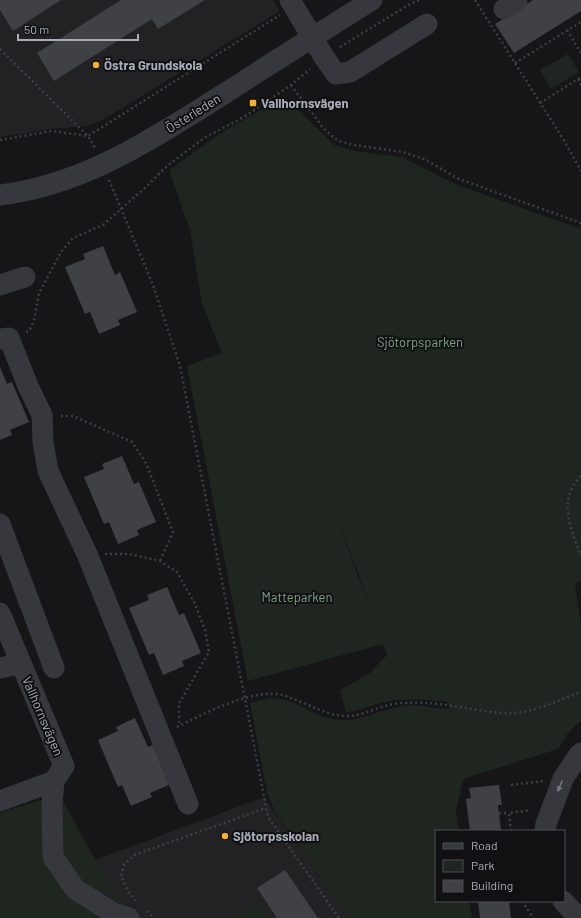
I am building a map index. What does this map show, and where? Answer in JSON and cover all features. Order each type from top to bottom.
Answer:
[{"type":"street","name":"Österleden","points":[[0,195],[58,183],[116,159],[182,120],[372,0]]},
{"type":"street","points":[[292,3],[324,57],[336,74],[350,72],[427,24]]},
{"type":"street","points":[[0,285],[25,277]]},
{"type":"street","points":[[4,339],[42,415],[43,442],[48,471],[87,554],[188,804]]},
{"type":"street","points":[[0,524],[54,668]]},
{"type":"street","name":"Vallhornsvägen","points":[[0,613],[64,766],[54,781]]},
{"type":"street","name":"Vallhornsvägen","points":[[0,668],[21,663]]},
{"type":"street","points":[[545,830],[563,779],[581,753]]},
{"type":"street","points":[[0,801],[54,781],[52,804],[53,857],[75,889],[112,913],[137,910]]},
{"type":"street","points":[[564,902],[579,918]]},
{"type":"path","points":[[4,339],[28,331],[34,321],[39,293],[61,252],[73,238],[103,225],[167,166],[204,138],[244,117],[291,85],[324,57],[410,4],[420,0]]},
{"type":"path","points":[[475,0],[581,171]]},
{"type":"path","points":[[0,140],[52,131],[88,136],[292,3]]},
{"type":"path","points":[[515,63],[581,22]]},
{"type":"path","points":[[567,30],[581,52]]},
{"type":"path","points":[[0,49],[88,136],[95,146]]},
{"type":"path","points":[[540,103],[580,78],[581,85]]},
{"type":"path","points":[[291,85],[324,130],[338,140],[354,145],[403,152],[424,159],[459,179],[581,223]]},
{"type":"path","points":[[111,183],[153,285],[180,366],[268,817],[339,918]]},
{"type":"path","points":[[42,415],[73,416],[132,442],[146,463],[173,532],[160,561]]},
{"type":"path","points":[[581,476],[574,484],[569,495],[568,504],[570,525],[581,556]]},
{"type":"path","points":[[87,554],[129,554],[160,561],[177,572],[195,604],[205,630],[209,652],[179,703],[179,726]]},
{"type":"path","points":[[160,735],[212,710],[268,693],[283,695],[331,714],[346,716],[359,714],[390,705],[411,702],[504,713],[529,711],[581,692]]},
{"type":"path","points":[[511,784],[563,779]]},
{"type":"path","points":[[154,918],[137,910],[121,876],[124,865],[134,855],[266,808]]},
{"type":"path","points":[[499,813],[552,808]]},
{"type":"path","points":[[508,813],[511,830]]},
{"type":"path","points":[[523,902],[532,918]]},
{"type":"shaded area","name":"Östra Grundskola","points":[[0,0],[273,0],[280,11],[103,120],[86,126],[51,129],[0,137]]},
{"type":"shaded area","name":"Sjötorpsskolan","points":[[264,797],[348,918],[142,918],[113,892],[95,860]]},
{"type":"green space","points":[[568,54],[579,72],[551,89],[540,70]]},
{"type":"green space","name":"Sjötorpsparken","points":[[284,96],[334,145],[355,151],[402,157],[457,185],[581,229],[581,580],[575,585],[581,625],[581,720],[568,733],[558,749],[463,779],[456,812],[459,830],[435,830],[435,902],[469,902],[472,918],[348,918],[275,812],[267,793],[250,703],[271,698],[278,698],[286,700],[321,716],[339,720],[349,720],[399,706],[409,705],[449,709],[448,702],[399,700],[346,712],[340,690],[370,673],[387,655],[383,644],[248,681],[187,366],[222,353],[202,304],[190,230],[169,170],[218,135]],"holes":[[[331,504],[357,570],[373,616]]]},
{"type":"green space","points":[[59,794],[113,892],[142,918],[0,918],[0,813]]},
{"type":"green space","points":[[260,902],[268,918],[230,918]]},
{"type":"building","points":[[0,0],[61,0],[13,31],[0,10]]},
{"type":"building","name":"Östra Grundskola","points":[[121,0],[205,0],[158,29],[152,19],[54,81],[37,53]]},
{"type":"building","points":[[533,0],[581,0],[581,11],[514,53],[495,24]]},
{"type":"building","points":[[103,246],[115,275],[120,272],[137,312],[118,320],[120,325],[99,334],[90,312],[85,314],[65,267],[85,259],[83,254]]},
{"type":"building","points":[[0,367],[7,384],[12,382],[29,422],[10,430],[12,435],[0,440]]},
{"type":"building","points":[[122,456],[134,484],[139,482],[156,522],[137,530],[139,535],[118,544],[109,522],[104,524],[84,477],[104,469],[102,464]]},
{"type":"building","points":[[167,587],[179,615],[184,613],[201,653],[182,661],[184,666],[163,675],[154,653],[149,655],[129,608],[149,600],[147,595]]},
{"type":"building","points":[[135,718],[148,747],[153,745],[169,785],[150,793],[152,797],[131,806],[122,785],[118,787],[98,740],[118,731],[116,727]]},
{"type":"building","points":[[499,785],[502,805],[498,805],[501,830],[470,830],[466,799],[471,798],[469,788]]},
{"type":"building","points":[[285,870],[318,918],[277,918],[257,888]]},
{"type":"building","points":[[478,902],[509,902],[511,918],[480,918]]},
{"type":"place","name":"Östra Grundskola","points":[[96,65]]},
{"type":"place","name":"Vallhornsvägen","points":[[253,103]]},
{"type":"place","name":"Sjötorpsskolan","points":[[225,836]]},
{"type":"park label","name":"Matteparken","points":[[297,597]]}]
